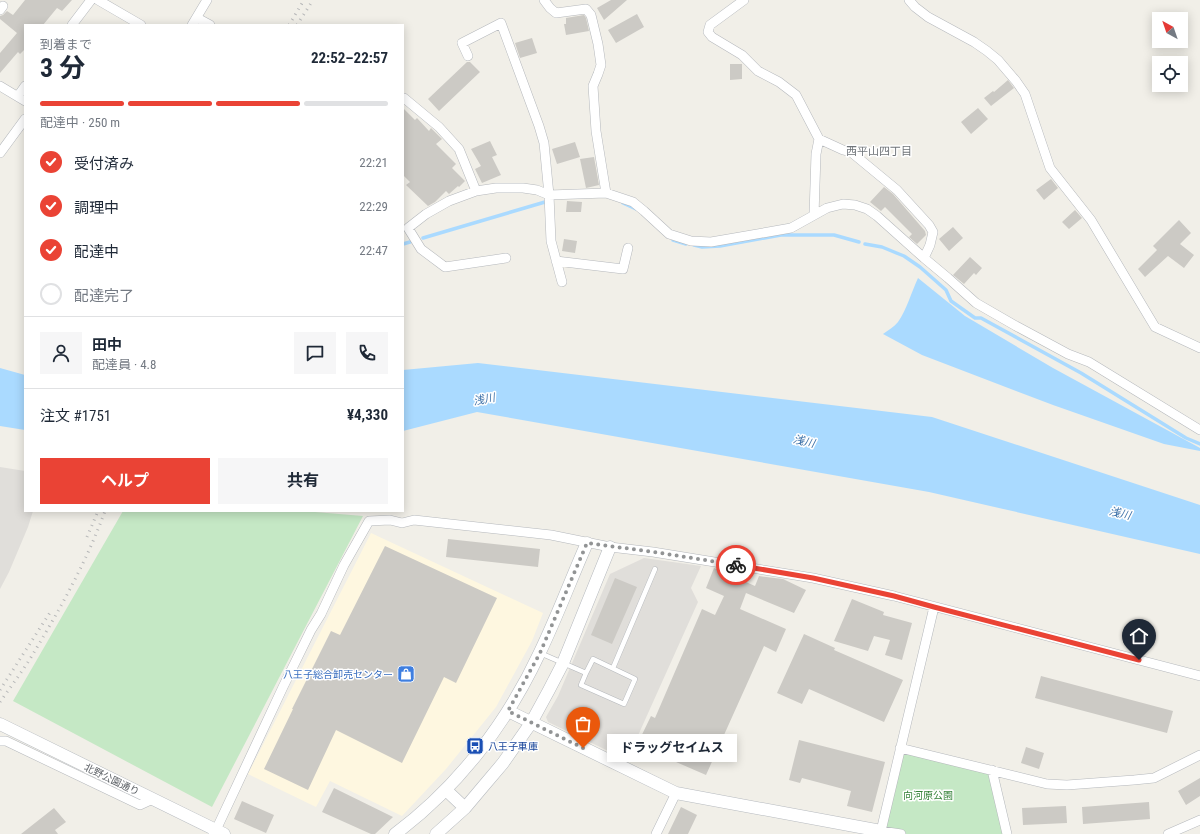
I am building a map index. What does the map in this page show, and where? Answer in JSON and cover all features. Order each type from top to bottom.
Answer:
[{"type":"street","points":[[73,24],[91,0]]},
{"type":"street","points":[[98,0],[139,24]]},
{"type":"street","points":[[206,24],[194,21],[207,0]]},
{"type":"street","points":[[544,0],[556,13],[586,9],[591,15],[601,65],[592,86],[596,131],[606,193]]},
{"type":"street","points":[[744,0],[710,25],[708,32],[712,37],[742,55],[758,71],[779,82],[796,95],[819,139],[851,152],[897,190],[929,225],[933,232],[930,245],[924,258]]},
{"type":"street","points":[[909,0],[915,7],[928,17],[974,42],[987,51],[998,60],[1016,81],[1025,94],[1050,168],[1091,220],[1155,327],[1200,348]]},
{"type":"street","points":[[468,56],[462,43],[501,23],[544,143],[549,195],[551,241],[562,282]]},
{"type":"street","points":[[0,86],[21,98]]},
{"type":"street","points":[[404,98],[439,127],[459,149],[476,191]]},
{"type":"street","points":[[0,153],[24,120]]},
{"type":"street","points":[[814,215],[816,154],[819,139]]},
{"type":"street","points":[[506,258],[444,267],[421,249],[405,229],[426,214],[449,201],[476,191],[496,188],[522,188],[537,190],[549,195],[606,193],[633,202],[669,234],[691,241],[711,242],[791,228],[828,208],[843,204],[855,204],[867,209],[877,216],[976,303],[1068,354],[1090,362],[1200,430]]},
{"type":"street","points":[[556,261],[623,269],[628,248]]},
{"type":"street","points":[[217,833],[283,687],[344,565],[369,521],[390,520],[402,523],[414,520],[551,536],[610,547],[667,554],[813,578],[894,596],[1200,676]]},
{"type":"street","points":[[395,834],[446,790],[481,749],[508,711],[540,653],[587,543]]},
{"type":"street","points":[[436,834],[464,808],[503,763],[531,723],[563,662],[610,547]]},
{"type":"street","points":[[880,832],[934,607]]},
{"type":"street","points":[[508,711],[676,793],[880,832],[901,834]]},
{"type":"street","name":"北野公園通り","points":[[0,724],[153,799],[217,833]]},
{"type":"street","points":[[0,741],[6,741],[140,805],[153,799]]},
{"type":"street","points":[[900,748],[1047,784],[1067,785],[1154,778],[1200,755]]},
{"type":"street","points":[[992,770],[1007,834]]},
{"type":"street","points":[[446,790],[464,808]]},
{"type":"street","points":[[656,834],[676,793]]},
{"type":"street","points":[[1168,834],[1200,820]]},
{"type":"lane","points":[[613,668],[655,569]]},
{"type":"lane","points":[[540,653],[586,673]]},
{"type":"lane","points":[[593,659],[635,679],[624,704],[581,685],[586,673],[593,659]]},
{"type":"shaded area","points":[[0,467],[24,471],[24,512],[33,512],[9,572],[0,589]]},
{"type":"shaded area","name":"八王子総合卸売センター","points":[[371,533],[543,613],[532,641],[496,707],[446,769],[402,816],[330,781],[316,807],[248,774]]},
{"type":"shaded area","points":[[644,558],[701,566],[691,588],[698,602],[627,760],[548,722],[546,717],[558,696],[610,574]]},
{"type":"green space","points":[[122,512],[315,512],[363,516],[212,807],[13,701]]},
{"type":"green space","name":"向河原公園","points":[[900,748],[992,770],[1007,834],[901,834],[881,831]]},
{"type":"water","points":[[918,278],[965,316],[1053,368],[1200,448],[1200,451],[1164,444],[1053,405],[922,355],[883,334],[898,322]]},
{"type":"water","name":"浅川","points":[[478,363],[932,417],[1200,505],[1200,554],[929,492],[477,412],[404,431],[404,370]]},
{"type":"water","points":[[0,368],[24,375],[24,430],[0,426]]},
{"type":"building","points":[[25,0],[72,0],[62,11],[57,8],[44,24],[24,24],[24,50],[20,54],[18,52],[0,73],[0,53],[17,33],[0,19],[0,16],[7,11],[13,15]]},
{"type":"building","points":[[611,0],[627,0],[604,20],[597,8]]},
{"type":"building","points":[[637,14],[644,27],[616,43],[608,30]]},
{"type":"building","points":[[584,15],[589,31],[566,35],[564,24],[566,24],[566,18]]},
{"type":"building","points":[[532,38],[537,53],[520,58],[515,43]]},
{"type":"building","points":[[467,62],[470,62],[480,72],[439,111],[428,99]]},
{"type":"building","points":[[730,64],[742,64],[742,79],[730,80]]},
{"type":"building","points":[[1008,80],[1014,88],[991,106],[984,98]]},
{"type":"building","points":[[978,108],[988,119],[971,134],[961,122]]},
{"type":"building","points":[[404,109],[415,120],[417,118],[429,131],[431,128],[442,139],[436,144],[456,164],[452,168],[465,181],[449,194],[446,191],[435,202],[428,206],[406,185],[410,182],[404,176]]},
{"type":"building","points":[[490,141],[497,155],[492,157],[501,175],[482,183],[475,169],[481,166],[471,149]]},
{"type":"building","points":[[575,142],[580,157],[557,164],[552,149]]},
{"type":"building","points":[[594,157],[599,185],[586,188],[580,159]]},
{"type":"building","points":[[1051,179],[1058,188],[1044,200],[1036,190]]},
{"type":"building","points":[[884,187],[893,194],[925,231],[926,235],[917,244],[909,237],[912,234],[885,207],[881,211],[870,202]]},
{"type":"building","points":[[567,201],[582,202],[581,212],[566,212]]},
{"type":"building","points":[[1075,210],[1082,218],[1069,229],[1062,222]]},
{"type":"building","points":[[1179,220],[1191,233],[1180,244],[1194,255],[1184,268],[1168,256],[1145,277],[1138,269],[1157,250],[1153,246]]},
{"type":"building","points":[[953,227],[963,238],[949,251],[939,239]]},
{"type":"building","points":[[564,239],[577,241],[575,253],[562,251]]},
{"type":"building","points":[[970,257],[982,268],[976,275],[974,273],[964,284],[953,275]]},
{"type":"building","points":[[448,539],[540,549],[538,567],[446,557]]},
{"type":"building","points":[[385,546],[497,598],[456,683],[444,677],[402,763],[336,730],[308,790],[264,769],[331,631],[340,635]]},
{"type":"building","points":[[714,568],[755,586],[759,576],[783,579],[806,590],[794,613],[746,593],[740,609],[786,629],[776,652],[764,646],[706,775],[653,752],[651,757],[635,749],[651,716],[655,718],[702,609],[715,615],[724,596],[706,588]]},
{"type":"building","points":[[615,578],[637,587],[612,644],[591,635]]},
{"type":"building","points":[[852,599],[884,612],[883,615],[912,623],[902,660],[885,655],[890,640],[874,636],[868,651],[834,641]]},
{"type":"building","points":[[804,634],[835,648],[834,650],[903,680],[884,722],[809,689],[802,704],[777,693]]},
{"type":"building","points":[[1041,676],[1173,711],[1167,733],[1035,698]]},
{"type":"building","points":[[799,740],[885,762],[872,812],[847,806],[851,791],[802,778],[800,783],[789,780]]},
{"type":"building","points":[[1026,747],[1044,753],[1039,769],[1021,763]]},
{"type":"building","points":[[1200,778],[1200,796],[1186,805],[1178,791]]},
{"type":"building","points":[[334,788],[393,817],[375,834],[371,834],[322,812]]},
{"type":"building","points":[[242,801],[274,815],[266,833],[234,819]]},
{"type":"building","points":[[1149,802],[1150,819],[1083,824],[1082,807]]},
{"type":"building","points":[[1066,806],[1067,823],[1023,825],[1022,808]]},
{"type":"building","points":[[681,807],[697,815],[688,834],[668,834]]},
{"type":"building","points":[[54,808],[66,822],[55,830],[58,834],[21,834]]},
{"type":"waterway","points":[[423,238],[545,202]]},
{"type":"waterway","points":[[623,203],[636,209]]},
{"type":"waterway","points":[[694,245],[702,247],[720,246],[781,235],[834,235],[859,242]]},
{"type":"waterway","points":[[673,240],[686,244]]},
{"type":"waterway","points":[[404,244],[410,242]]},
{"type":"waterway","points":[[865,244],[882,247],[904,256],[920,267],[946,290],[951,301],[975,318],[981,318],[1081,373],[1186,438],[1200,444]]},
{"type":"railway","points":[[290,24],[304,0]]},
{"type":"railway","points":[[298,24],[313,0]]},
{"type":"railway","points":[[87,537],[98,512]]},
{"type":"railway","points":[[0,702],[29,660],[63,602],[90,548],[105,512]]},
{"type":"railway","points":[[0,690],[51,611]]},
{"type":"way so far","points":[[583,748],[508,711],[540,653],[587,543],[736,565]]},
{"type":"place","name":"八王子総合卸売センター","points":[[406,674]]},
{"type":"place","name":"八王子車庫","points":[[475,746]]},
{"type":"place","name":"ドラッグセイムス","points":[[583,748]]},
{"type":"district","name":"西平山四丁目","points":[[879,151]]},
{"type":"route","points":[[736,565],[813,578],[894,596],[1139,660]]}]
